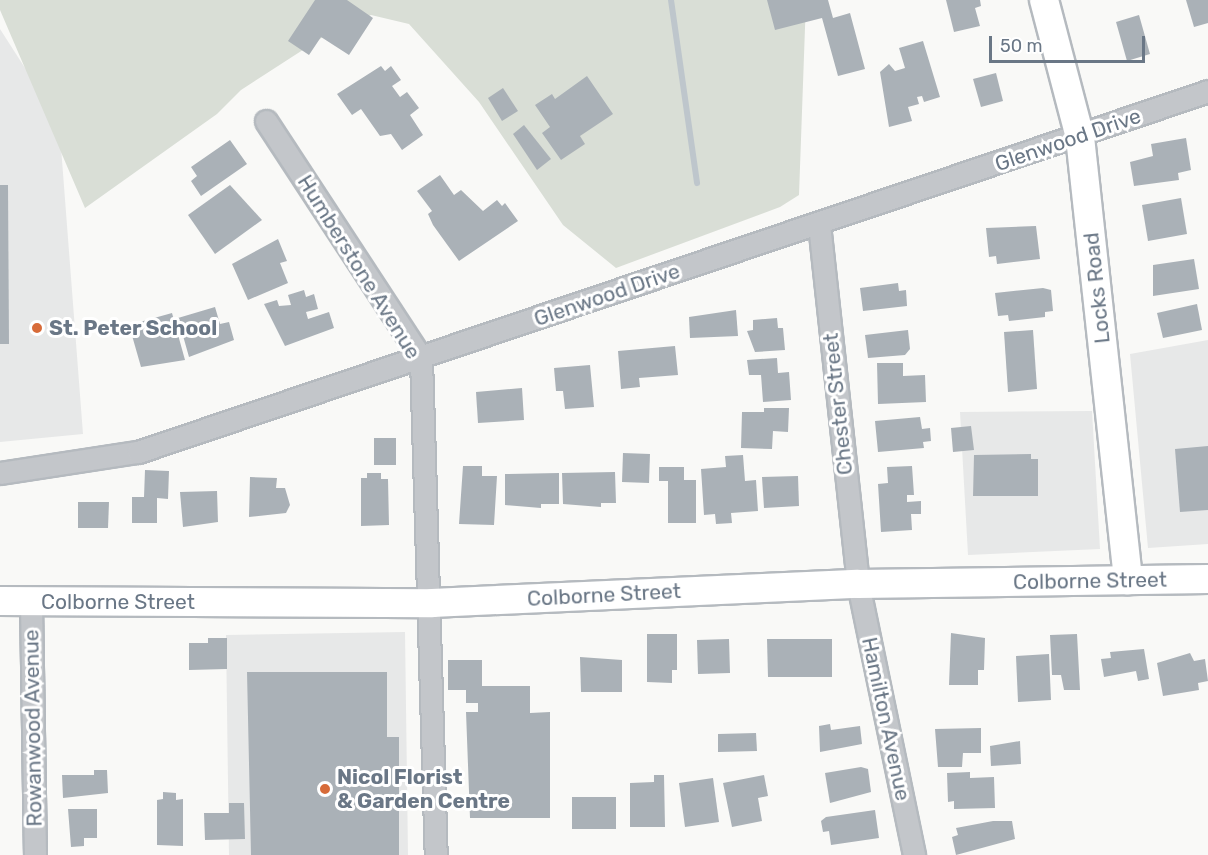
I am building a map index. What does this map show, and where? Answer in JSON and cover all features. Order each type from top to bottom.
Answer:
[{"type":"main road","name":"Locks Road","points":[[1044,0],[1080,137],[1128,580]]},
{"type":"main road","name":"Colborne Street","points":[[0,601],[432,603],[858,584],[1208,579]]},
{"type":"street","name":"Glenwood Drive","points":[[0,473],[138,452],[1080,137],[1208,91]]},
{"type":"street","name":"Humberstone Avenue","points":[[266,121],[421,358],[432,603],[436,855]]},
{"type":"street","name":"Chester Street","points":[[819,224],[858,584]]},
{"type":"street","name":"Hamilton Avenue","points":[[858,584],[914,855]]},
{"type":"street","name":"Rowanwood Avenue","points":[[31,602],[35,855]]},
{"type":"shaded area","points":[[0,0],[806,0],[799,195],[780,207],[616,268],[563,225],[479,102],[409,24],[371,15],[326,35],[241,90],[217,114],[85,208],[0,10]]},
{"type":"shaded area","name":"St. Peter School","points":[[0,29],[59,121],[83,434],[0,442]]},
{"type":"shaded area","points":[[1208,340],[1208,544],[1148,548],[1130,354]]},
{"type":"shaded area","points":[[1092,411],[1100,549],[968,555],[960,412]]},
{"type":"shaded area","name":"Nicol Florist & Garden Centre","points":[[405,632],[408,855],[229,855],[226,635]]},
{"type":"building","points":[[315,0],[347,0],[373,18],[349,55],[321,37],[309,55],[288,41]]},
{"type":"building","points":[[767,0],[828,0],[833,18],[850,13],[865,69],[838,76],[822,18],[775,30]]},
{"type":"building","points":[[946,0],[980,0],[981,6],[975,8],[980,26],[954,32]]},
{"type":"building","points":[[1186,0],[1208,0],[1208,23],[1194,27]]},
{"type":"building","points":[[1139,15],[1150,54],[1127,61],[1116,22]]},
{"type":"building","points":[[923,41],[940,97],[924,102],[922,96],[917,97],[919,104],[908,107],[912,121],[889,127],[880,72],[889,64],[895,71],[905,68],[899,48]]},
{"type":"building","points":[[381,66],[385,71],[391,66],[401,80],[392,86],[400,97],[407,92],[419,108],[410,115],[423,135],[402,150],[391,134],[380,136],[361,109],[352,115],[337,94]]},
{"type":"building","points":[[996,73],[1003,101],[981,107],[973,79]]},
{"type":"building","points":[[587,76],[613,114],[580,136],[585,144],[561,160],[542,133],[550,127],[535,105],[552,94],[555,99]]},
{"type":"building","points":[[503,88],[518,111],[502,121],[488,98]]},
{"type":"building","points":[[524,125],[551,159],[537,170],[513,134]]},
{"type":"building","points":[[1186,138],[1191,170],[1178,173],[1179,180],[1134,186],[1130,162],[1153,156],[1151,144]]},
{"type":"building","points":[[230,140],[247,164],[201,196],[191,181],[197,176],[191,167]]},
{"type":"building","points":[[440,175],[454,195],[461,190],[483,211],[497,200],[502,206],[505,203],[518,221],[459,261],[433,225],[428,214],[432,211],[417,191]]},
{"type":"building","points":[[0,185],[8,185],[9,344],[0,344]]},
{"type":"building","points":[[230,185],[262,220],[215,254],[188,215]]},
{"type":"building","points":[[1181,198],[1187,234],[1148,241],[1142,205]]},
{"type":"building","points":[[1036,226],[1040,259],[997,264],[996,256],[989,257],[986,228]]},
{"type":"building","points":[[278,239],[287,261],[280,263],[288,283],[248,300],[232,264]]},
{"type":"building","points":[[1194,259],[1199,289],[1153,296],[1153,265]]},
{"type":"building","points":[[898,283],[899,291],[906,290],[907,306],[863,311],[860,288]]},
{"type":"building","points":[[1043,288],[1051,290],[1053,311],[1045,312],[1045,317],[1009,321],[1008,315],[998,316],[995,293]]},
{"type":"building","points":[[304,290],[306,297],[314,294],[318,309],[306,312],[308,319],[329,312],[334,328],[285,346],[264,304],[277,300],[279,306],[291,305],[288,295]]},
{"type":"building","points":[[1197,304],[1202,330],[1163,338],[1157,313]]},
{"type":"building","points":[[215,307],[220,324],[229,322],[234,340],[189,357],[178,318]]},
{"type":"building","points":[[736,310],[738,336],[690,338],[689,317]]},
{"type":"building","points":[[172,313],[185,360],[141,367],[129,325]]},
{"type":"building","points":[[777,318],[778,328],[783,328],[785,350],[755,352],[747,331],[753,330],[753,320]]},
{"type":"building","points":[[908,330],[910,349],[905,355],[868,358],[865,335]]},
{"type":"building","points":[[1033,330],[1037,389],[1008,392],[1004,332]]},
{"type":"building","points":[[675,346],[678,375],[639,378],[640,387],[621,389],[618,351]]},
{"type":"building","points":[[777,358],[778,373],[789,372],[791,400],[763,402],[761,375],[749,375],[747,360]]},
{"type":"building","points":[[877,363],[903,363],[903,376],[925,375],[926,402],[878,404]]},
{"type":"building","points":[[590,365],[594,407],[565,409],[563,391],[556,391],[554,368]]},
{"type":"building","points":[[522,388],[524,420],[478,423],[476,392]]},
{"type":"building","points":[[764,408],[789,408],[788,432],[773,431],[772,449],[741,448],[742,412],[764,412]]},
{"type":"building","points":[[920,417],[922,429],[930,428],[931,441],[923,442],[924,448],[878,452],[875,421]]},
{"type":"building","points":[[971,426],[974,450],[953,452],[951,428]]},
{"type":"building","points":[[374,438],[396,438],[396,465],[374,465]]},
{"type":"building","points":[[1208,446],[1208,510],[1180,512],[1175,449]]},
{"type":"building","points":[[623,453],[650,454],[649,483],[622,482]]},
{"type":"building","points":[[1031,454],[1031,459],[1038,459],[1038,496],[973,496],[974,455]]},
{"type":"building","points":[[743,455],[745,481],[756,480],[758,511],[731,513],[732,523],[716,524],[715,514],[704,515],[701,469],[726,467],[725,456]]},
{"type":"building","points":[[463,466],[482,466],[482,476],[497,476],[494,525],[459,524]]},
{"type":"building","points":[[912,466],[914,495],[907,495],[907,502],[921,501],[921,514],[911,514],[912,530],[881,532],[878,484],[888,483],[887,467]]},
{"type":"building","points":[[659,467],[684,467],[684,480],[696,480],[696,523],[668,523],[668,481],[659,481]]},
{"type":"building","points":[[145,470],[169,471],[168,499],[157,498],[157,523],[132,523],[132,497],[144,497]]},
{"type":"building","points":[[615,472],[616,503],[601,503],[601,507],[563,504],[562,473]]},
{"type":"building","points":[[367,473],[381,473],[381,479],[388,479],[389,525],[361,526],[361,478],[367,478]]},
{"type":"building","points":[[559,473],[559,504],[541,504],[541,508],[505,505],[505,474]]},
{"type":"building","points":[[798,476],[799,506],[764,508],[762,477]]},
{"type":"building","points":[[250,477],[277,478],[276,488],[285,488],[290,505],[286,513],[249,517]]},
{"type":"building","points":[[217,491],[218,522],[183,527],[180,492]]},
{"type":"building","points":[[78,502],[109,502],[108,528],[78,528]]},
{"type":"building","points":[[951,633],[985,638],[984,670],[978,670],[978,685],[949,685]]},
{"type":"building","points":[[647,634],[677,634],[677,670],[672,670],[672,683],[647,682]]},
{"type":"building","points":[[1077,634],[1080,690],[1064,690],[1061,675],[1052,675],[1050,635]]},
{"type":"building","points":[[208,638],[227,638],[227,669],[189,670],[189,643],[208,643]]},
{"type":"building","points":[[729,639],[730,673],[698,674],[697,640]]},
{"type":"building","points":[[767,639],[832,639],[832,677],[768,677]]},
{"type":"building","points":[[1144,649],[1149,679],[1138,681],[1136,671],[1104,677],[1101,659],[1111,658],[1110,652]]},
{"type":"building","points":[[1190,653],[1194,661],[1205,659],[1208,681],[1198,683],[1199,690],[1163,696],[1157,663]]},
{"type":"building","points":[[1049,654],[1051,700],[1018,702],[1016,656]]},
{"type":"building","points":[[580,657],[622,660],[622,692],[581,692]]},
{"type":"building","points":[[448,660],[482,660],[482,686],[530,686],[530,713],[550,712],[550,818],[470,818],[466,712],[478,712],[478,703],[466,703],[466,690],[448,690]]},
{"type":"building","name":"Nicol Florist & Garden Centre","points":[[247,672],[387,672],[387,737],[399,737],[399,855],[251,855]]},
{"type":"building","points":[[830,724],[831,730],[860,726],[862,744],[820,752],[819,726]]},
{"type":"building","points":[[981,728],[981,753],[963,753],[962,767],[938,767],[935,729]]},
{"type":"building","points":[[756,733],[757,751],[718,752],[718,734]]},
{"type":"building","points":[[1020,741],[1021,764],[991,766],[990,746]]},
{"type":"building","points":[[861,767],[868,769],[871,792],[830,803],[825,773]]},
{"type":"building","points":[[94,770],[107,770],[108,793],[63,798],[62,775],[94,775]]},
{"type":"building","points":[[970,772],[970,778],[994,777],[995,808],[954,809],[954,801],[948,802],[947,773]]},
{"type":"building","points":[[654,775],[664,775],[665,827],[630,827],[630,783],[654,782]]},
{"type":"building","points":[[764,775],[768,796],[758,798],[762,821],[732,827],[723,783]]},
{"type":"building","points":[[713,778],[719,822],[685,827],[679,783]]},
{"type":"building","points":[[163,792],[176,793],[176,800],[183,799],[183,846],[157,845],[157,800],[163,799]]},
{"type":"building","points":[[572,797],[616,797],[616,829],[572,829]]},
{"type":"building","points":[[229,803],[244,803],[245,839],[205,840],[204,813],[229,813]]},
{"type":"building","points":[[68,809],[97,809],[97,838],[84,838],[84,846],[71,847]]},
{"type":"building","points":[[875,810],[879,838],[831,845],[829,831],[823,832],[821,821],[826,817]]},
{"type":"building","points":[[993,821],[1012,821],[1015,839],[956,855],[952,837],[958,835],[956,828]]},
{"type":"waterway","points":[[671,0],[697,183]]},
{"type":"place","name":"St. Peter School","points":[[37,328]]},
{"type":"place","name":"Nicol Florist & Garden Centre","points":[[325,789]]}]
